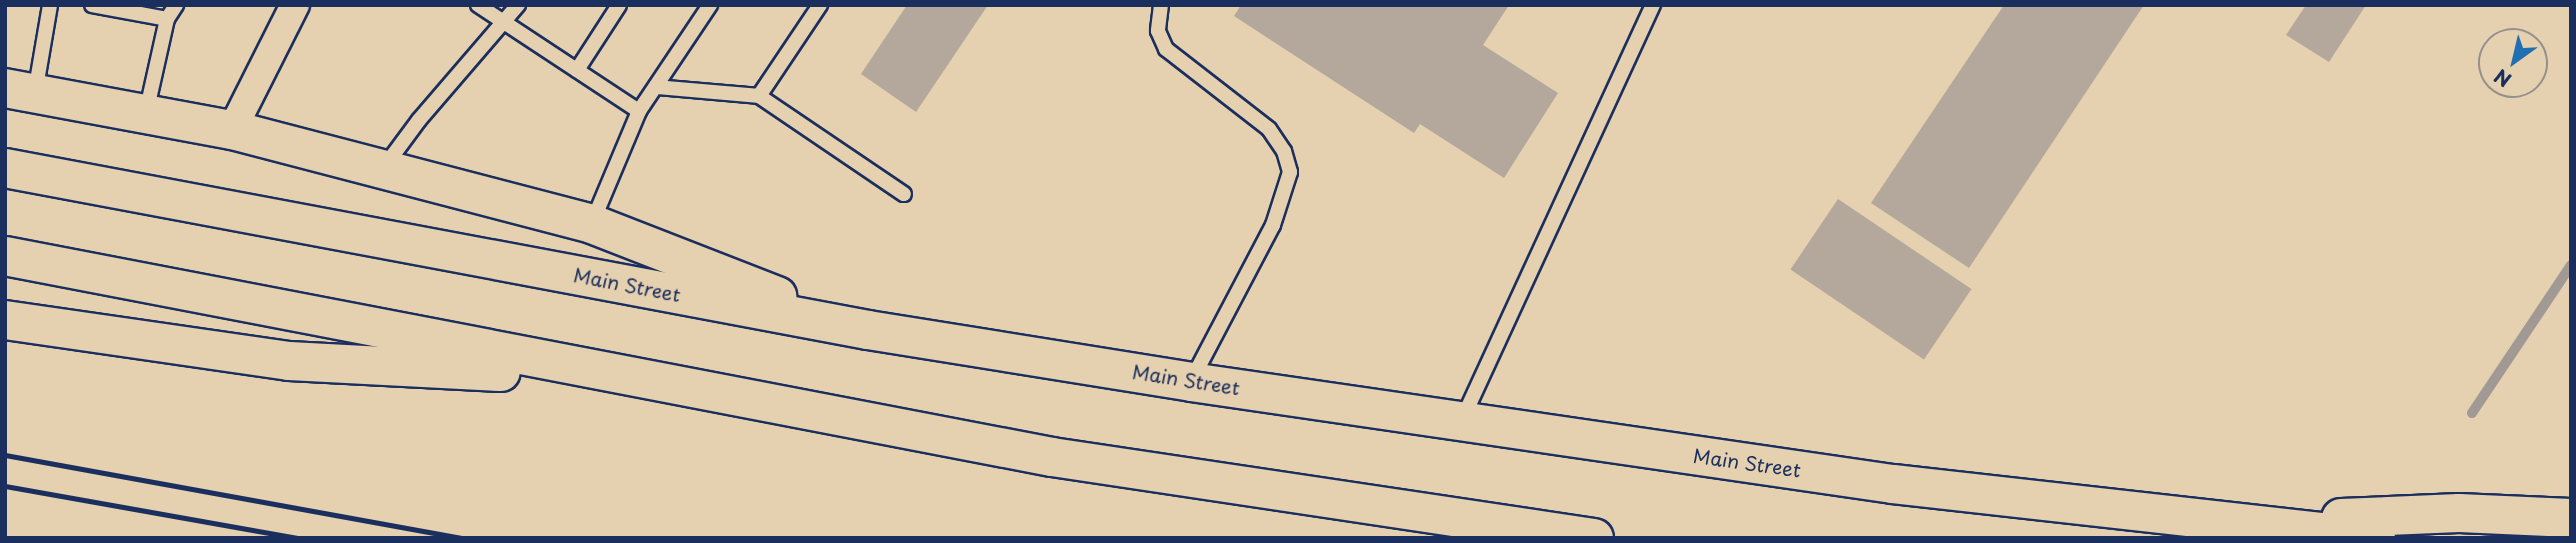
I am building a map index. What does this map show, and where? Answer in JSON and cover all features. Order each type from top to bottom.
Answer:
[{"type":"highway","points":[[20,91],[232,130],[592,224],[867,330]]},
{"type":"highway","name":"Main Street","points":[[5,168],[867,330],[1191,382],[1892,484],[2375,538]]},
{"type":"highway","points":[[5,256],[1052,457],[1594,538]]},
{"type":"highway","points":[[5,320],[289,361],[639,379]]},
{"type":"highway","points":[[2248,522],[2459,513],[2571,518]]},
{"type":"street","points":[[232,130],[295,5]]},
{"type":"lane","points":[[20,91],[50,5]]},
{"type":"lane","points":[[92,5],[167,19]]},
{"type":"lane","points":[[145,114],[167,19],[176,5]]},
{"type":"lane","points":[[478,5],[639,111]]},
{"type":"lane","points":[[382,170],[419,120],[506,23],[518,5]]},
{"type":"lane","points":[[577,70],[619,5]]},
{"type":"lane","points":[[592,224],[639,111],[710,5]]},
{"type":"lane","points":[[759,96],[820,5]]},
{"type":"lane","points":[[1161,5],[1158,32],[1166,49],[1269,129],[1284,150],[1290,172],[1273,225],[1191,382]]},
{"type":"lane","points":[[1461,421],[1653,5]]},
{"type":"lane","points":[[656,87],[759,96],[904,194]]},
{"type":"building","points":[[907,5],[988,5],[916,112],[861,74]]},
{"type":"building","points":[[1241,5],[1509,5],[1483,45],[1558,93],[1504,178],[1420,124],[1414,133],[1234,16]]},
{"type":"building","points":[[2004,5],[2144,5],[1969,268],[1871,203]]},
{"type":"building","points":[[2306,5],[2366,5],[2329,62],[2286,35]]},
{"type":"building","points":[[1838,199],[1971,289],[1924,359],[1790,269]]},
{"type":"waterway","points":[[2472,413],[2571,265]]},
{"type":"railway","points":[[5,455],[462,538]]},
{"type":"railway","points":[[5,486],[297,538]]}]
